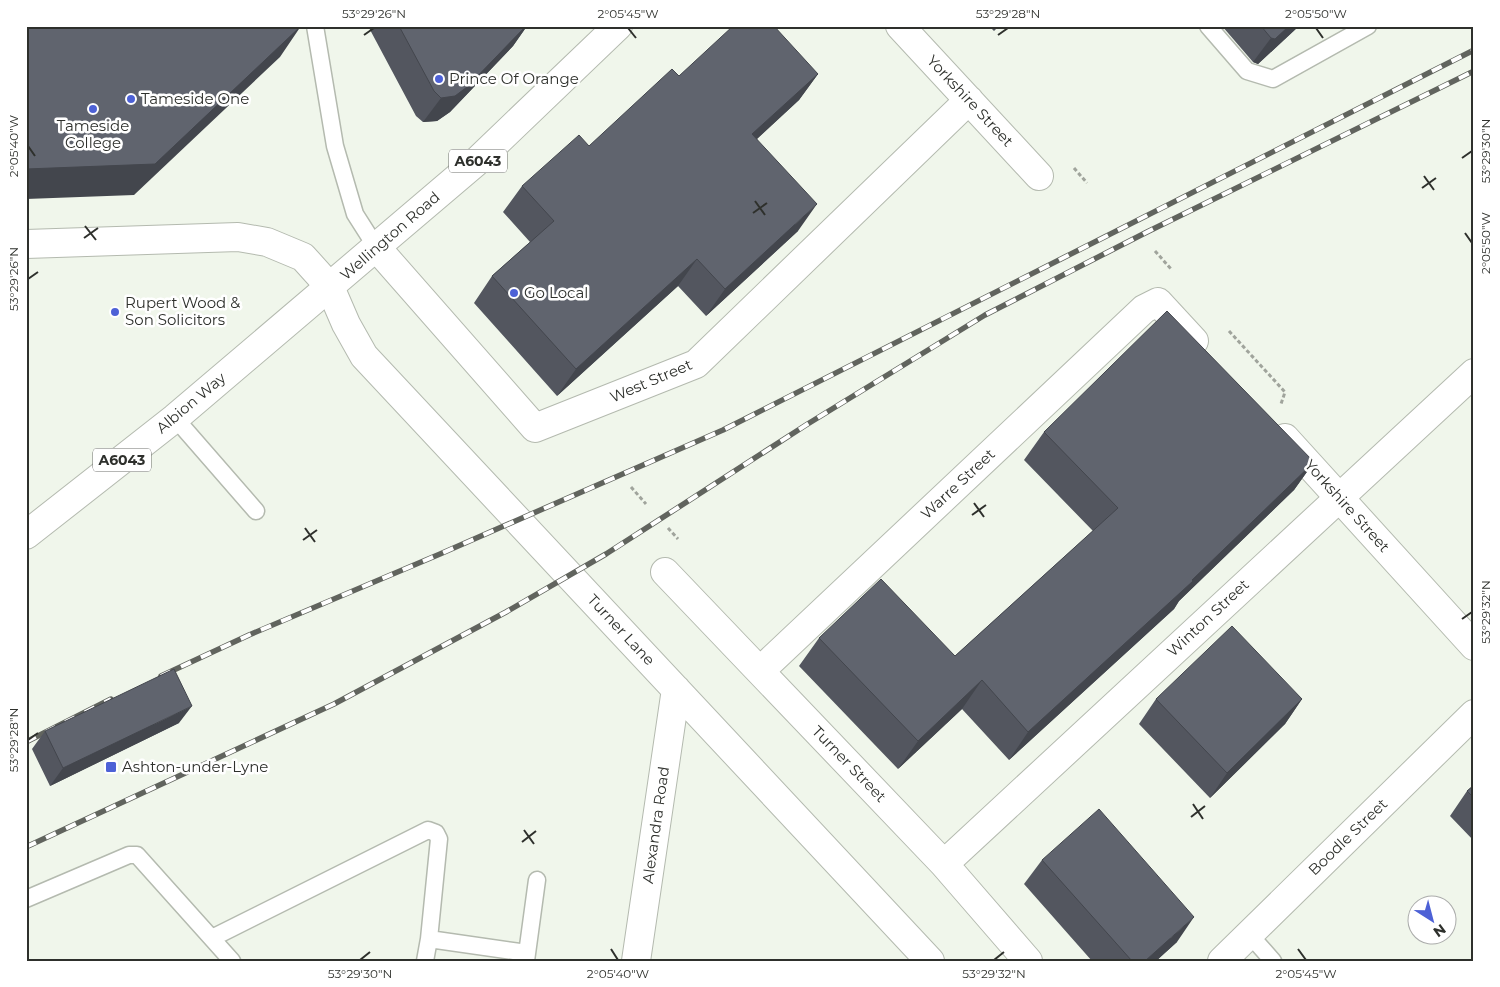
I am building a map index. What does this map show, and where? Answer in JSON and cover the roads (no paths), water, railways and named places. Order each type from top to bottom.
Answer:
[{"type":"main road","name":"Wellington Road","points":[[26,244],[238,237],[267,242],[303,256],[330,287],[476,162],[618,26]]},
{"type":"main road","name":"Yorkshire Street","points":[[900,26],[1039,176]]},
{"type":"main road","name":"West Street","points":[[376,247],[535,428],[696,364],[969,100]]},
{"type":"main road","name":"Albion Way","points":[[30,525],[175,418],[330,287]]},
{"type":"main road","name":"Turner Lane","points":[[330,287],[346,324],[364,356],[930,961]]},
{"type":"main road","name":"Warre Street","points":[[760,671],[1144,309],[1158,302],[1212,360]]},
{"type":"main road","name":"Winton Street","points":[[944,864],[1474,373]]},
{"type":"main road","name":"Yorkshire Street","points":[[1266,418],[1340,496],[1474,646]]},
{"type":"main road","name":"Turner Street","points":[[665,572],[944,864],[1028,961]]},
{"type":"main road","name":"Alexandra Road","points":[[636,961],[676,689]]},
{"type":"main road","name":"Boodle Street","points":[[1222,961],[1474,714]]},
{"type":"lane","points":[[315,26],[335,146],[340,165],[355,214],[376,247]]},
{"type":"lane","points":[[1208,26],[1247,71],[1273,79],[1368,26]]},
{"type":"lane","points":[[175,418],[256,511]]},
{"type":"lane","points":[[212,938],[428,830],[436,833],[439,839],[425,961]]},
{"type":"lane","points":[[26,899],[130,855],[137,855],[232,961]]},
{"type":"lane","points":[[429,938],[527,957],[537,880]]},
{"type":"lane","points":[[1249,934],[1273,961]]},
{"type":"railway","points":[[161,676],[249,635],[723,430],[1474,50]]},
{"type":"railway","points":[[26,847],[334,704],[506,612],[606,554],[806,425],[985,315],[1147,232],[1474,71]]},
{"type":"railway","points":[[26,742],[111,699]]},
{"type":"place","name":"Prince Of Orange","points":[[439,79]]},
{"type":"place","name":"Tameside One","points":[[131,99]]},
{"type":"place","name":"Tameside College","points":[[93,109]]},
{"type":"place","name":"Go Local","points":[[514,293]]},
{"type":"place","name":"Rupert Wood & Son Solicitors","points":[[115,312]]},
{"type":"place","name":"Ashton-under-Lyne","points":[[111,767]]}]
